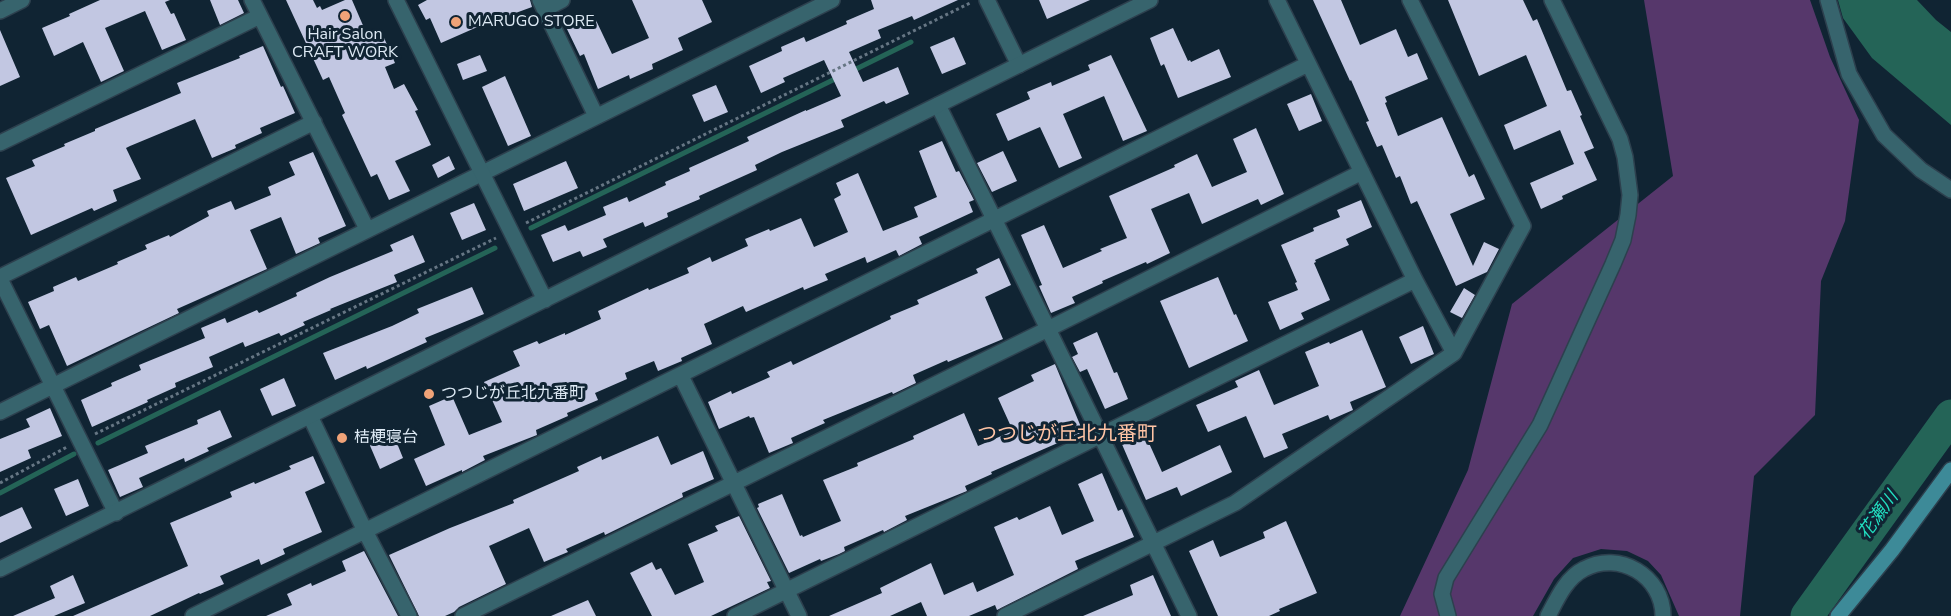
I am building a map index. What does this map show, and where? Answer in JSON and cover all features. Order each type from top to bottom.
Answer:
[{"type":"main road","points":[[1838,616],[1892,550],[1951,470]]},
{"type":"street","points":[[0,11],[22,0]]},
{"type":"street","points":[[252,0],[367,229]]},
{"type":"street","points":[[396,0],[545,300]]},
{"type":"street","points":[[562,0],[542,4],[596,116]]},
{"type":"street","points":[[0,412],[832,0]]},
{"type":"street","points":[[987,0],[1019,65]]},
{"type":"street","points":[[0,569],[1150,0]]},
{"type":"street","points":[[1277,0],[1415,280],[1455,353]]},
{"type":"street","points":[[1005,616],[1234,503],[1455,353],[1523,226],[1410,0]]},
{"type":"street","points":[[1448,616],[1442,594],[1446,578],[1540,425],[1613,264],[1623,240],[1628,215],[1629,177],[1620,139],[1552,0]]},
{"type":"street","points":[[1828,0],[1849,74],[1884,135],[1921,170],[1951,190]]},
{"type":"street","points":[[0,143],[260,16]]},
{"type":"street","points":[[193,616],[1308,64]]},
{"type":"street","points":[[938,105],[1189,616]]},
{"type":"street","points":[[116,513],[0,278],[314,122]]},
{"type":"street","points":[[463,616],[1362,172]]},
{"type":"street","points":[[735,616],[1415,280]]},
{"type":"street","points":[[681,376],[799,616]]},
{"type":"street","points":[[310,416],[409,616]]},
{"type":"street","points":[[1548,616],[1570,579],[1583,569],[1602,563],[1623,564],[1646,576],[1663,606],[1663,616]]},
{"type":"path","points":[[0,483],[80,441],[977,0]]},
{"type":"shaded area","points":[[1644,0],[1810,0],[1830,57],[1859,120],[1845,221],[1821,281],[1815,415],[1754,476],[1740,616],[1679,616],[1661,575],[1648,561],[1627,551],[1601,549],[1573,558],[1554,579],[1533,616],[1400,616],[1468,470],[1512,304],[1673,176]]},
{"type":"shaded area","points":[[1838,0],[1917,0],[1951,32],[1951,125],[1872,58],[1843,18]]},
{"type":"building","points":[[100,0],[170,0],[165,2],[171,14],[174,13],[186,40],[162,50],[145,11],[105,28],[124,71],[101,82],[83,42],[54,56],[42,28]]},
{"type":"building","points":[[210,0],[238,0],[244,13],[220,25]]},
{"type":"building","points":[[286,0],[313,0],[317,8],[320,6],[322,10],[345,0],[352,0],[368,37],[381,31],[395,63],[385,67],[394,89],[404,84],[418,110],[415,111],[431,145],[395,161],[410,191],[389,200],[377,174],[371,177],[342,115],[345,113],[329,77],[323,80]]},
{"type":"building","points":[[427,0],[530,0],[532,7],[491,21],[441,43],[430,18],[426,20],[418,5]]},
{"type":"building","points":[[632,0],[702,0],[712,22],[678,38],[683,50],[652,64],[653,69],[630,79],[629,75],[598,89],[584,54],[580,56],[566,27],[593,14],[612,54],[649,38]]},
{"type":"building","points":[[871,0],[958,0],[914,20],[912,16],[878,30],[881,38],[849,52],[863,82],[898,67],[909,94],[886,104],[884,101],[841,120],[844,127],[755,165],[757,170],[699,196],[700,199],[667,213],[668,217],[645,227],[643,222],[603,239],[607,247],[583,257],[580,251],[553,262],[541,235],[565,225],[568,231],[606,215],[603,207],[627,197],[629,202],[666,185],[665,182],[690,171],[689,168],[749,141],[747,137],[841,96],[824,60],[783,78],[785,82],[761,93],[749,66],[782,51],[781,47],[804,37],[806,42],[847,24],[846,21],[874,9]]},
{"type":"building","points":[[1039,0],[1090,0],[1047,19]]},
{"type":"building","points":[[1313,0],[1341,0],[1360,45],[1396,29],[1408,57],[1417,53],[1428,79],[1385,97],[1387,102],[1385,103],[1398,136],[1442,117],[1469,177],[1474,174],[1485,199],[1450,214],[1473,266],[1484,242],[1499,249],[1487,272],[1456,286],[1417,201],[1411,204],[1400,176],[1396,178],[1382,145],[1377,147],[1366,122],[1369,121]]},
{"type":"building","points":[[1448,0],[1523,0],[1533,21],[1537,19],[1567,91],[1571,90],[1582,115],[1580,116],[1594,148],[1584,152],[1597,180],[1562,196],[1563,199],[1541,209],[1530,183],[1574,164],[1560,130],[1514,150],[1504,125],[1547,106],[1526,55],[1479,76]]},
{"type":"building","points":[[1173,28],[1188,61],[1191,62],[1219,49],[1231,77],[1178,98],[1164,64],[1161,66],[1150,38]]},
{"type":"building","points":[[0,30],[20,77],[0,86]]},
{"type":"building","points":[[954,37],[966,64],[942,74],[930,47]]},
{"type":"building","points":[[263,46],[295,113],[260,128],[262,133],[212,158],[195,119],[130,146],[126,148],[141,179],[113,190],[117,201],[94,211],[92,208],[31,235],[6,178],[35,166],[32,160],[65,146],[64,144],[181,93],[177,83],[240,58],[239,56]]},
{"type":"building","points":[[480,55],[487,71],[463,80],[457,64]]},
{"type":"building","points":[[1111,55],[1147,131],[1123,141],[1104,96],[1063,114],[1082,158],[1059,168],[1040,127],[1008,141],[996,114],[1030,99],[1027,92],[1051,82],[1052,86],[1090,70],[1088,65]]},
{"type":"building","points":[[505,76],[531,136],[508,146],[482,87]]},
{"type":"building","points":[[716,85],[728,112],[704,122],[692,95]]},
{"type":"building","points":[[1311,94],[1322,121],[1299,131],[1287,104]]},
{"type":"building","points":[[1256,128],[1284,194],[1261,205],[1258,199],[1202,224],[1189,193],[1151,209],[1170,253],[1102,281],[1103,283],[1072,297],[1075,303],[1051,313],[1021,235],[1044,225],[1063,268],[1102,251],[1100,249],[1127,238],[1109,196],[1175,167],[1174,165],[1197,154],[1212,187],[1247,172],[1233,139]]},
{"type":"building","points":[[942,141],[956,172],[959,171],[974,200],[969,202],[973,212],[919,237],[922,244],[899,256],[896,250],[867,263],[865,257],[825,274],[828,280],[804,290],[803,287],[746,312],[743,306],[704,324],[712,344],[658,371],[654,361],[625,373],[627,379],[595,393],[598,400],[567,413],[568,416],[536,430],[537,435],[483,456],[485,460],[426,486],[414,459],[445,445],[429,406],[452,396],[469,435],[502,422],[484,382],[520,366],[513,351],[537,341],[539,344],[565,333],[565,335],[601,319],[598,311],[648,288],[649,290],[689,273],[687,268],[710,257],[712,262],[748,246],[745,239],[769,229],[770,231],[801,218],[814,247],[848,232],[834,199],[841,195],[836,183],[858,173],[883,231],[918,217],[914,207],[937,197],[919,151]]},
{"type":"building","points":[[1003,151],[1017,181],[992,192],[977,163]]},
{"type":"building","points":[[313,152],[346,226],[318,238],[320,243],[296,254],[281,217],[250,230],[267,269],[177,309],[179,313],[67,366],[49,325],[40,329],[28,302],[54,291],[53,287],[76,277],[78,281],[118,264],[117,262],[147,249],[145,245],[169,235],[170,237],[209,216],[207,211],[231,201],[235,210],[271,195],[268,187],[295,175],[289,162]]},
{"type":"building","points":[[449,156],[455,169],[438,178],[432,165]]},
{"type":"building","points":[[566,161],[578,188],[524,211],[513,184]]},
{"type":"building","points":[[1361,200],[1372,227],[1346,239],[1349,245],[1315,260],[1314,263],[1330,300],[1301,313],[1304,319],[1280,330],[1268,302],[1298,290],[1295,283],[1297,282],[1281,245],[1340,217],[1337,210]]},
{"type":"building","points":[[474,203],[486,230],[462,240],[450,213]]},
{"type":"building","points":[[413,235],[425,262],[394,275],[397,282],[330,309],[303,322],[305,325],[281,336],[279,333],[245,347],[243,342],[209,357],[213,367],[175,383],[176,387],[147,400],[148,402],[92,427],[81,400],[141,370],[139,365],[205,338],[201,328],[225,318],[227,323],[257,310],[259,313],[297,296],[296,293],[330,277],[393,251],[390,245]]},
{"type":"building","points":[[999,258],[1011,285],[985,297],[1003,339],[913,375],[916,383],[823,420],[825,423],[791,438],[793,443],[769,453],[754,417],[749,416],[719,429],[708,402],[770,377],[767,372],[791,361],[793,365],[891,319],[890,316],[919,304],[917,300],[978,273],[976,269]]},
{"type":"building","points":[[1218,277],[1248,341],[1189,368],[1160,301]]},
{"type":"building","points":[[472,287],[484,314],[425,338],[427,342],[367,369],[366,366],[335,380],[323,353],[392,326],[419,313],[417,309]]},
{"type":"building","points":[[1464,288],[1475,295],[1462,318],[1450,312]]},
{"type":"building","points":[[1423,326],[1434,354],[1411,364],[1399,337]]},
{"type":"building","points":[[1362,330],[1386,387],[1350,402],[1353,410],[1330,420],[1328,415],[1282,434],[1288,448],[1264,458],[1246,416],[1208,432],[1196,405],[1238,387],[1235,381],[1259,370],[1274,405],[1319,386],[1305,352]]},
{"type":"building","points":[[1097,332],[1128,399],[1105,409],[1087,369],[1080,372],[1072,357],[1078,354],[1073,343]]},
{"type":"building","points":[[1055,364],[1083,432],[991,472],[992,474],[965,486],[967,491],[905,516],[907,520],[884,532],[883,530],[844,547],[845,551],[839,554],[821,561],[820,559],[789,573],[757,508],[758,504],[782,494],[800,536],[803,537],[841,521],[823,480],[858,466],[857,463],[914,439],[913,436],[964,413],[978,446],[1013,431],[998,398],[1034,381],[1031,375]]},
{"type":"building","points":[[284,378],[296,406],[272,416],[260,389]]},
{"type":"building","points":[[50,408],[62,436],[28,450],[31,458],[0,472],[0,439],[30,427],[26,419]]},
{"type":"building","points":[[220,410],[232,437],[207,448],[209,451],[185,462],[184,458],[139,478],[143,487],[120,497],[108,470],[148,453],[145,446],[198,424],[197,420]]},
{"type":"building","points":[[392,431],[403,458],[380,469],[368,441]]},
{"type":"building","points":[[1144,432],[1162,472],[1220,445],[1232,472],[1181,496],[1177,487],[1146,500],[1121,442]]},
{"type":"building","points":[[658,436],[671,465],[703,451],[714,479],[682,493],[683,497],[605,535],[604,532],[566,549],[568,552],[544,562],[529,528],[489,546],[506,584],[445,616],[419,616],[389,555],[514,503],[513,500],[579,471],[577,467],[601,456],[602,460]]},
{"type":"building","points":[[313,456],[325,483],[305,492],[322,532],[283,549],[285,554],[261,565],[259,559],[220,576],[224,584],[150,616],[73,616],[188,566],[170,523],[232,497],[230,492],[291,469],[289,466]]},
{"type":"building","points":[[1102,473],[1118,511],[1122,509],[1134,537],[1075,561],[1078,569],[997,610],[995,605],[969,616],[927,616],[921,602],[890,616],[829,616],[882,593],[880,588],[931,563],[944,595],[973,582],[977,592],[1014,575],[994,527],[1017,517],[1019,520],[1050,506],[1062,535],[1094,521],[1078,484]]},
{"type":"building","points":[[78,479],[89,506],[66,516],[54,489]]},
{"type":"building","points":[[22,507],[32,528],[0,543],[0,517]]},
{"type":"building","points":[[739,516],[771,581],[767,582],[770,588],[711,616],[652,616],[630,573],[652,562],[656,570],[661,568],[675,595],[704,582],[688,544],[718,531],[715,526]]},
{"type":"building","points":[[1286,521],[1317,593],[1279,609],[1280,611],[1269,616],[1218,616],[1189,551],[1213,540],[1220,557],[1265,538],[1263,532]]},
{"type":"building","points":[[364,551],[398,616],[266,616],[292,605],[287,594],[346,571],[342,561]]},
{"type":"building","points":[[73,575],[85,603],[54,616],[13,616],[55,598],[50,586]]},
{"type":"building","points":[[1153,575],[1171,616],[1083,616],[1133,595],[1130,585]]},
{"type":"building","points":[[588,600],[596,616],[551,616]]},
{"type":"waterway","points":[[850,72],[911,42]]},
{"type":"waterway","points":[[531,228],[839,77]]},
{"type":"waterway","points":[[98,443],[495,248]]},
{"type":"waterway","name":"花瀬川","points":[[1807,616],[1951,416]]},
{"type":"waterway","points":[[0,493],[74,454]]},
{"type":"place","name":"Hair Salon CRAFT WORK","points":[[345,16]]},
{"type":"place","name":"MARUGO STORE","points":[[456,22]]},
{"type":"place","name":"つつじが丘北九番町","points":[[429,394]]},
{"type":"place","name":"桔梗寝台","points":[[342,438]]},
{"type":"district","name":"つつじが丘北九番町","points":[[1067,435]]}]
